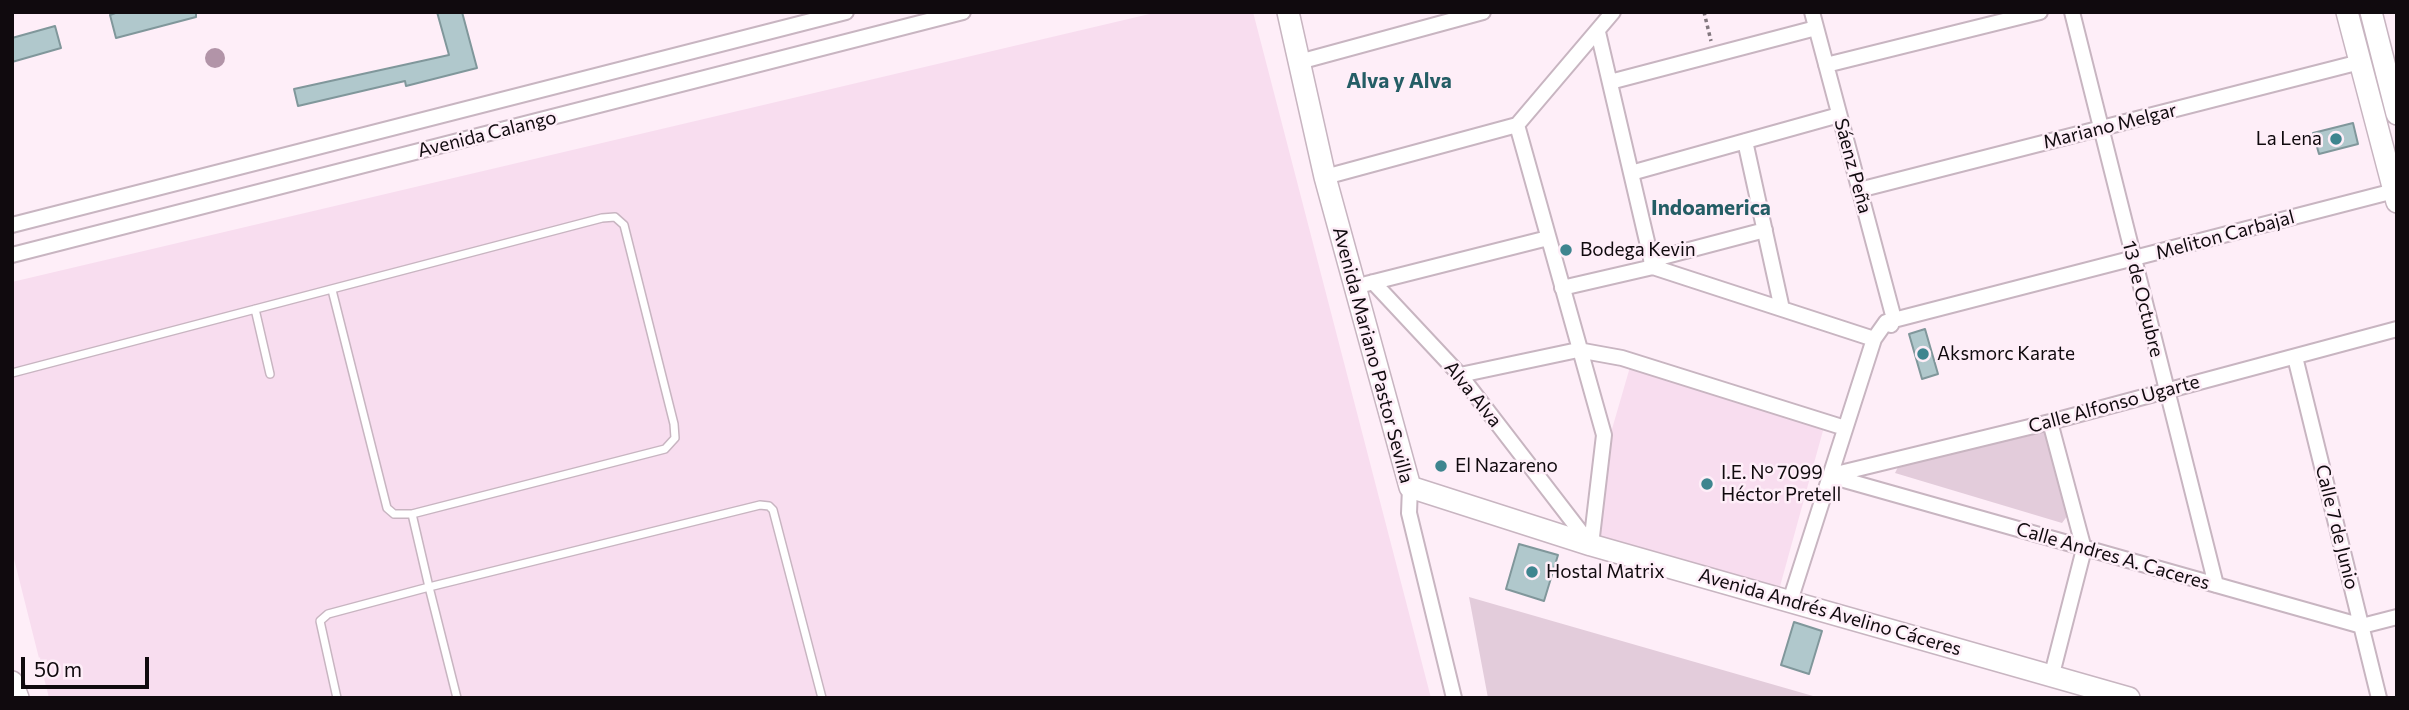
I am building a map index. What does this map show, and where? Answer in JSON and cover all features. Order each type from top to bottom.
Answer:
[{"type":"street","name":"Avenida Calango","points":[[12,225],[846,12]]},
{"type":"street","name":"Avenida Calango","points":[[12,256],[963,12]]},
{"type":"street","name":"Avenida Mariano Pastor Sevilla","points":[[1288,12],[1325,177],[1364,284],[1410,487],[1409,513],[1454,698]]},
{"type":"street","points":[[1299,62],[1483,12]]},
{"type":"street","points":[[1325,177],[1517,125],[1614,12]]},
{"type":"street","name":"Sáenz Peña","points":[[1812,12],[1894,319]]},
{"type":"street","points":[[1826,65],[2040,12]]},
{"type":"street","name":"13 de Octubre","points":[[2072,12],[2216,585]]},
{"type":"street","points":[[2347,12],[2391,157],[2395,197]]},
{"type":"street","points":[[2371,12],[2397,114]]},
{"type":"street","points":[[1609,82],[1816,28]]},
{"type":"street","points":[[1598,32],[1652,264]]},
{"type":"street","name":"Mariano Melgar","points":[[1859,190],[2360,62]]},
{"type":"street","points":[[1631,173],[1839,115]]},
{"type":"street","points":[[1517,125],[1578,351],[1604,435],[1591,545]]},
{"type":"street","points":[[1745,141],[1782,309]]},
{"type":"street","name":"Meliton Carbajal","points":[[1894,319],[2395,197]]},
{"type":"street","points":[[1562,288],[1765,230]]},
{"type":"street","points":[[1364,284],[1548,238]]},
{"type":"street","points":[[1652,264],[1874,339]]},
{"type":"street","name":"Alva Alva","points":[[1364,284],[1460,375],[1591,545]]},
{"type":"street","points":[[1790,601],[1874,339],[1881,326],[1894,319]]},
{"type":"street","points":[[1860,382],[1894,319]]},
{"type":"street","name":"Calle Alfonso Ugarte","points":[[1830,476],[2050,422],[2397,329]]},
{"type":"street","points":[[1460,375],[1578,351],[1622,358],[1845,428]]},
{"type":"street","name":"Calle 7 de Junio","points":[[2295,357],[2379,698]]},
{"type":"street","points":[[2050,422],[2084,549],[2052,674]]},
{"type":"street","name":"Calle Andres A. Caceres","points":[[1830,476],[2362,626]]},
{"type":"street","name":"Avenida Andrés Avelino Cáceres","points":[[1410,487],[1591,545],[2129,698]]},
{"type":"street","points":[[2362,626],[2397,617]]},
{"type":"street","points":[[12,682],[18,698]]},
{"type":"lane","points":[[12,373],[602,218],[615,217],[624,225],[675,438],[666,449],[412,514],[394,514],[387,508],[332,289]]},
{"type":"lane","points":[[256,309],[270,374]]},
{"type":"lane","points":[[337,698],[320,621],[328,614],[760,505],[769,506],[773,510],[822,698]]},
{"type":"lane","points":[[412,514],[457,698]]},
{"type":"path","points":[[1704,12],[1714,54]]},
{"type":"shaded area","points":[[1158,12],[1253,12],[1431,698],[49,698],[12,551],[12,282]]},
{"type":"shaded area","points":[[215,48],[222,51],[225,58],[222,65],[215,68],[208,65],[205,58],[208,51]]},
{"type":"shaded area","name":"I.E. N° 7099 Héctor Pretell","points":[[1630,367],[1824,427],[1779,590],[1599,539],[1612,429]]},
{"type":"shaded area","points":[[2045,432],[2068,515],[2062,523],[1895,473],[1898,467]]},
{"type":"shaded area","points":[[1469,597],[1820,698],[1488,698]]},
{"type":"building","points":[[118,12],[196,12],[196,17],[116,38],[110,15]]},
{"type":"building","points":[[437,12],[462,12],[477,68],[406,86],[405,81],[298,106],[294,89],[449,55]]},
{"type":"building","points":[[55,26],[61,48],[12,62],[12,38]]},
{"type":"building","name":"La Lena","points":[[2353,123],[2358,144],[2319,154],[2313,133]]},
{"type":"building","name":"Aksmorc Karate","points":[[1925,329],[1938,374],[1922,379],[1909,334]]},
{"type":"building","name":"Hostal Matrix","points":[[1519,544],[1558,555],[1544,601],[1506,589]]},
{"type":"building","points":[[1794,622],[1822,631],[1809,674],[1781,665]]},
{"type":"place","name":"La Lena","points":[[2336,139]]},
{"type":"place","name":"Bodega Kevin","points":[[1566,250]]},
{"type":"place","name":"Aksmorc Karate","points":[[1923,354]]},
{"type":"place","name":"El Nazareno","points":[[1441,466]]},
{"type":"place","name":"I.E. N° 7099 Héctor Pretell","points":[[1707,484]]},
{"type":"place","name":"Hostal Matrix","points":[[1532,572]]},
{"type":"district","name":"Alva y Alva","points":[[1399,81]]},
{"type":"district","name":"Indoamerica","points":[[1711,208]]}]
